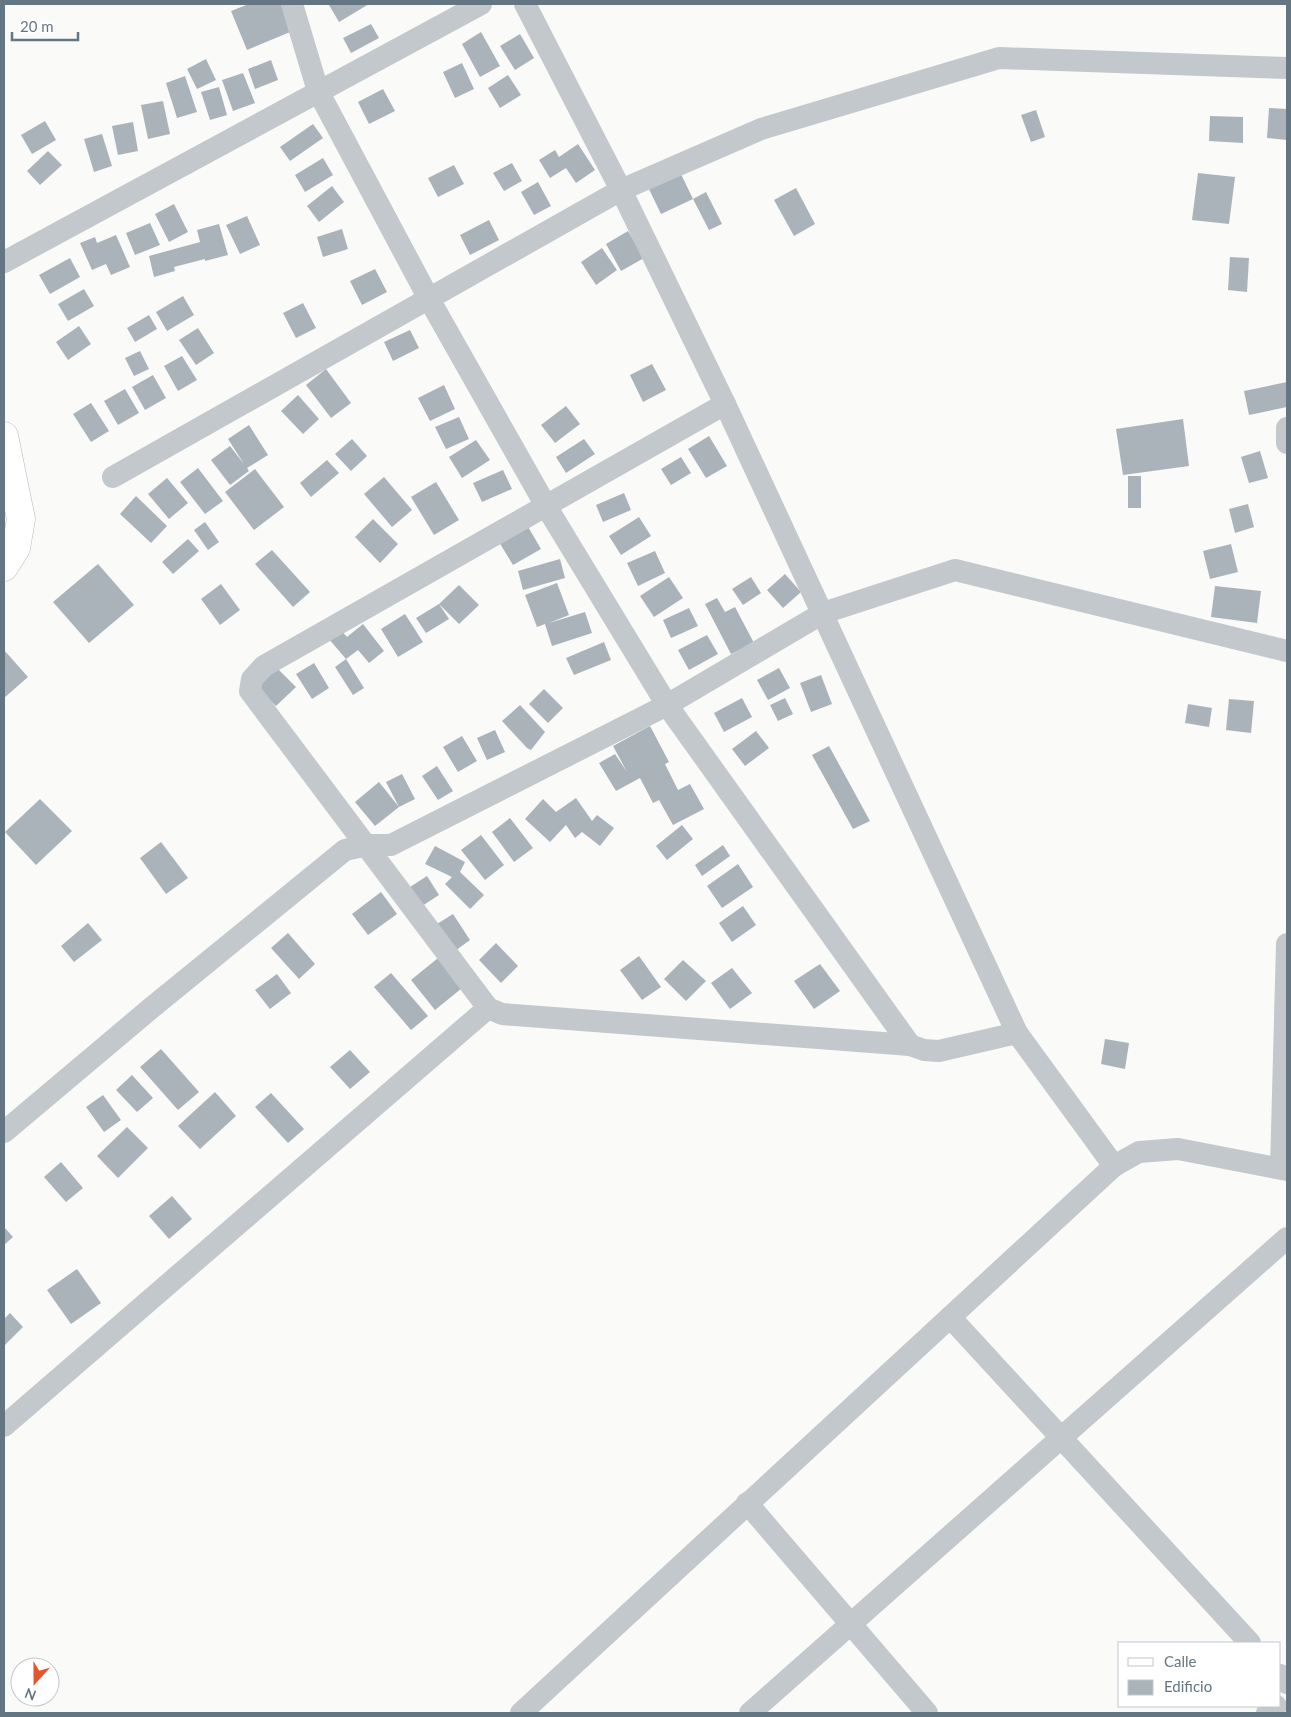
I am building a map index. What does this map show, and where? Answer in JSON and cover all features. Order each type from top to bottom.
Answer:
[{"type":"main road","points":[[4,436],[21,519],[16,548],[4,567]]},
{"type":"street","points":[[292,4],[318,91],[429,299],[546,506],[667,705],[910,1045]]},
{"type":"street","points":[[4,262],[481,4]]},
{"type":"street","points":[[525,4],[621,190],[725,404],[1016,1033],[1114,1166]]},
{"type":"street","points":[[113,477],[621,190],[761,129],[999,58],[1287,68]]},
{"type":"street","points":[[725,404],[264,666],[252,679],[250,691],[488,1008],[502,1014],[910,1045],[924,1050],[939,1051],[1016,1033]]},
{"type":"street","points":[[1287,428],[1287,443]]},
{"type":"street","points":[[4,1132],[150,1009],[345,850],[391,844],[667,705],[823,613],[955,570],[1287,651]]},
{"type":"street","points":[[520,1713],[1114,1166],[1139,1152],[1178,1149],[1284,1169],[1287,944]]},
{"type":"street","points":[[4,1426],[488,1008]]},
{"type":"street","points":[[750,1713],[1287,1238]]},
{"type":"street","points":[[950,1317],[1249,1642]]},
{"type":"street","points":[[747,1503],[927,1713]]},
{"type":"building","points":[[249,4],[284,4],[295,30],[247,50],[231,11]]},
{"type":"building","points":[[369,4],[339,22],[329,5]]},
{"type":"building","points":[[371,24],[379,38],[351,53],[343,38]]},
{"type":"building","points":[[481,32],[500,66],[480,77],[462,44]]},
{"type":"building","points":[[520,34],[534,58],[515,70],[500,46]]},
{"type":"building","points":[[206,59],[216,80],[197,89],[187,69]]},
{"type":"building","points":[[271,60],[278,80],[255,89],[248,69]]},
{"type":"building","points":[[462,63],[474,89],[455,98],[443,72]]},
{"type":"building","points":[[243,73],[255,103],[233,111],[222,80]]},
{"type":"building","points":[[508,75],[521,95],[500,108],[488,88]]},
{"type":"building","points":[[185,76],[197,112],[177,118],[166,83]]},
{"type":"building","points":[[219,87],[227,115],[210,120],[201,92]]},
{"type":"building","points":[[383,89],[395,111],[369,124],[358,102]]},
{"type":"building","points":[[163,101],[170,134],[148,139],[141,105]]},
{"type":"building","points":[[1269,108],[1287,109],[1287,140],[1267,138]]},
{"type":"building","points":[[1036,110],[1045,137],[1031,142],[1021,115]]},
{"type":"building","points":[[1210,116],[1243,117],[1243,143],[1209,141]]},
{"type":"building","points":[[45,121],[56,140],[32,154],[21,135]]},
{"type":"building","points":[[133,122],[138,151],[118,155],[112,126]]},
{"type":"building","points":[[313,124],[323,138],[290,161],[280,147]]},
{"type":"building","points":[[102,134],[112,166],[94,172],[84,139]]},
{"type":"building","points":[[578,144],[595,170],[576,183],[566,168],[550,178],[539,160],[555,150],[559,157]]},
{"type":"building","points":[[48,151],[62,165],[40,185],[27,171]]},
{"type":"building","points":[[323,158],[333,175],[305,192],[295,175]]},
{"type":"building","points":[[512,163],[522,181],[504,191],[493,173]]},
{"type":"building","points":[[454,165],[464,184],[438,197],[428,178]]},
{"type":"building","points":[[679,170],[693,199],[661,214],[647,185]]},
{"type":"building","points":[[1198,173],[1235,177],[1229,224],[1192,220]]},
{"type":"building","points":[[538,182],[551,206],[534,215],[521,192]]},
{"type":"building","points":[[332,186],[344,202],[319,222],[307,206]]},
{"type":"building","points":[[796,188],[815,224],[794,236],[774,200]]},
{"type":"building","points":[[706,192],[722,224],[709,230],[693,199]]},
{"type":"building","points":[[174,204],[188,232],[169,242],[155,214]]},
{"type":"building","points":[[247,216],[260,245],[240,254],[226,225]]},
{"type":"building","points":[[489,220],[499,240],[470,255],[460,235]]},
{"type":"building","points":[[150,223],[160,245],[135,255],[126,233]]},
{"type":"building","points":[[219,224],[228,255],[174,267],[175,271],[154,277],[149,256],[200,242],[197,230]]},
{"type":"building","points":[[342,229],[348,249],[323,257],[317,237]]},
{"type":"building","points":[[628,231],[644,258],[621,271],[606,244]]},
{"type":"building","points":[[116,235],[130,267],[111,275],[106,264],[92,270],[80,243],[95,237],[97,243]]},
{"type":"building","points":[[602,248],[617,270],[596,285],[581,262]]},
{"type":"building","points":[[1230,257],[1249,258],[1247,292],[1228,290]]},
{"type":"building","points":[[70,258],[80,277],[50,294],[39,275]]},
{"type":"building","points":[[375,269],[387,292],[362,305],[350,281]]},
{"type":"building","points":[[84,289],[94,306],[68,321],[58,304]]},
{"type":"building","points":[[183,296],[194,315],[167,331],[156,312]]},
{"type":"building","points":[[303,303],[316,328],[296,338],[283,313]]},
{"type":"building","points":[[149,315],[157,329],[135,342],[127,328]]},
{"type":"building","points":[[79,326],[91,344],[68,360],[56,342]]},
{"type":"building","points":[[198,328],[214,353],[196,365],[179,340]]},
{"type":"building","points":[[410,330],[419,348],[393,361],[384,342]]},
{"type":"building","points":[[140,351],[149,369],[134,376],[125,358]]},
{"type":"building","points":[[182,356],[197,380],[178,391],[164,366]]},
{"type":"building","points":[[652,364],[666,390],[643,402],[630,375]]},
{"type":"building","points":[[326,369],[351,403],[331,418],[306,385]]},
{"type":"building","points":[[153,375],[166,398],[145,410],[132,387]]},
{"type":"building","points":[[1287,382],[1287,407],[1249,415],[1244,391]]},
{"type":"building","points":[[444,385],[455,409],[430,421],[418,398]]},
{"type":"building","points":[[125,389],[139,413],[118,425],[104,401]]},
{"type":"building","points":[[298,395],[319,419],[303,434],[281,411]]},
{"type":"building","points":[[91,403],[109,431],[91,442],[73,414]]},
{"type":"building","points":[[566,406],[580,424],[555,443],[541,425]]},
{"type":"building","points":[[459,417],[469,439],[446,449],[435,427]]},
{"type":"building","points":[[1183,419],[1189,466],[1123,475],[1116,429]]},
{"type":"building","points":[[249,425],[268,455],[247,468],[249,471],[230,485],[211,460],[230,446],[244,464],[228,439]]},
{"type":"building","points":[[709,436],[727,466],[706,478],[688,449]]},
{"type":"building","points":[[352,439],[367,456],[351,471],[335,454]]},
{"type":"building","points":[[584,439],[595,454],[566,473],[556,457]]},
{"type":"building","points":[[476,440],[490,460],[462,478],[449,457]]},
{"type":"building","points":[[1260,451],[1268,478],[1249,483],[1241,457]]},
{"type":"building","points":[[681,457],[691,473],[671,485],[661,469]]},
{"type":"building","points":[[327,460],[339,473],[311,497],[300,483]]},
{"type":"building","points":[[198,468],[223,501],[205,514],[180,482]]},
{"type":"building","points":[[255,469],[284,507],[254,530],[225,492]]},
{"type":"building","points":[[503,470],[512,489],[482,502],[473,483]]},
{"type":"building","points":[[1128,476],[1141,476],[1141,508],[1128,508]]},
{"type":"building","points":[[384,477],[412,510],[392,527],[364,494]]},
{"type":"building","points":[[167,478],[188,503],[169,519],[148,494]]},
{"type":"building","points":[[436,482],[459,520],[434,535],[411,497]]},
{"type":"building","points":[[624,493],[631,510],[603,522],[596,505]]},
{"type":"building","points":[[136,496],[167,526],[151,543],[120,514]]},
{"type":"building","points":[[1248,504],[1254,527],[1235,533],[1229,509]]},
{"type":"building","points":[[639,517],[651,536],[621,555],[609,536]]},
{"type":"building","points":[[373,519],[398,544],[380,563],[355,537]]},
{"type":"building","points":[[205,522],[219,542],[208,550],[194,530]]},
{"type":"building","points":[[527,525],[541,549],[513,565],[499,542]]},
{"type":"building","points":[[188,539],[199,551],[173,574],[162,562]]},
{"type":"building","points":[[1231,544],[1238,572],[1210,579],[1203,551]]},
{"type":"building","points":[[272,550],[310,592],[293,607],[255,564]]},
{"type":"building","points":[[655,551],[665,573],[638,586],[627,563]]},
{"type":"building","points":[[560,559],[565,578],[523,590],[518,571]]},
{"type":"building","points":[[98,564],[134,605],[89,643],[53,602]]},
{"type":"building","points":[[785,574],[801,592],[783,608],[767,590]]},
{"type":"building","points":[[669,577],[683,598],[654,617],[640,596]]},
{"type":"building","points":[[751,577],[761,593],[743,605],[732,589]]},
{"type":"building","points":[[557,583],[569,615],[549,623],[585,612],[592,633],[552,646],[545,624],[537,627],[525,595]]},
{"type":"building","points":[[221,584],[240,610],[220,625],[201,599]]},
{"type":"building","points":[[459,585],[479,605],[459,624],[439,604]]},
{"type":"building","points":[[1215,586],[1261,591],[1257,623],[1211,617]]},
{"type":"building","points":[[717,598],[725,612],[735,607],[754,643],[731,654],[705,604]]},
{"type":"building","points":[[439,604],[449,619],[426,633],[416,618]]},
{"type":"building","points":[[689,608],[698,626],[671,638],[663,620]]},
{"type":"building","points":[[405,614],[423,642],[398,657],[381,629]]},
{"type":"building","points":[[363,624],[384,651],[369,663],[358,650],[346,659],[328,638],[339,628],[347,637]]},
{"type":"building","points":[[707,635],[718,654],[689,670],[678,650]]},
{"type":"building","points":[[604,642],[611,660],[574,675],[566,658]]},
{"type":"building","points":[[4,650],[28,677],[4,698]]},
{"type":"building","points":[[346,659],[364,688],[353,695],[335,667]]},
{"type":"building","points":[[314,663],[329,688],[312,699],[296,674]]},
{"type":"building","points":[[276,667],[296,687],[276,706],[256,687]]},
{"type":"building","points":[[779,668],[790,688],[768,700],[757,680]]},
{"type":"building","points":[[821,675],[832,704],[811,712],[800,683]]},
{"type":"building","points":[[544,689],[563,708],[548,723],[529,704]]},
{"type":"building","points":[[742,698],[752,717],[724,732],[714,713]]},
{"type":"building","points":[[785,698],[793,714],[778,721],[770,705]]},
{"type":"building","points":[[1229,699],[1254,701],[1251,733],[1226,730]]},
{"type":"building","points":[[1188,704],[1212,708],[1209,727],[1185,723]]},
{"type":"building","points":[[520,705],[545,732],[531,750],[502,721]]},
{"type":"building","points":[[650,726],[669,762],[665,764],[678,790],[690,784],[704,809],[673,825],[659,800],[653,803],[640,778],[616,791],[599,763],[615,754],[627,772],[613,746]]},
{"type":"building","points":[[495,730],[505,752],[487,760],[477,738]]},
{"type":"building","points":[[756,731],[769,748],[745,766],[732,749]]},
{"type":"building","points":[[462,736],[477,761],[458,772],[443,747]]},
{"type":"building","points":[[829,746],[870,821],[853,829],[812,755]]},
{"type":"building","points":[[437,766],[453,791],[438,800],[422,776]]},
{"type":"building","points":[[402,774],[415,799],[399,807],[386,782]]},
{"type":"building","points":[[379,782],[399,807],[375,826],[355,802]]},
{"type":"building","points":[[576,798],[592,821],[597,815],[614,828],[600,846],[582,832],[575,838],[566,825],[550,842],[525,819],[543,799],[556,812]]},
{"type":"building","points":[[40,799],[72,831],[36,865],[5,832]]},
{"type":"building","points":[[510,818],[533,848],[514,862],[492,832]]},
{"type":"building","points":[[682,825],[693,839],[667,860],[656,846]]},
{"type":"building","points":[[481,835],[504,865],[485,880],[461,850]]},
{"type":"building","points":[[161,842],[188,878],[166,894],[140,858]]},
{"type":"building","points":[[723,845],[730,856],[702,876],[695,865]]},
{"type":"building","points":[[435,846],[465,862],[460,872],[484,895],[470,909],[445,884],[452,877],[425,864]]},
{"type":"building","points":[[738,864],[753,887],[722,908],[707,886]]},
{"type":"building","points":[[427,876],[439,895],[419,908],[407,889]]},
{"type":"building","points":[[381,892],[397,914],[368,935],[352,914]]},
{"type":"building","points":[[743,906],[756,925],[732,942],[719,923]]},
{"type":"building","points":[[453,914],[470,940],[455,951],[437,924]]},
{"type":"building","points":[[88,923],[102,940],[74,962],[61,946]]},
{"type":"building","points":[[288,933],[315,964],[299,979],[271,948]]},
{"type":"building","points":[[496,943],[518,966],[501,983],[479,960]]},
{"type":"building","points":[[443,954],[467,984],[435,1010],[411,980]]},
{"type":"building","points":[[639,956],[661,987],[642,1000],[620,970]]},
{"type":"building","points":[[683,960],[706,981],[686,1001],[664,979]]},
{"type":"building","points":[[820,964],[840,991],[814,1009],[794,981]]},
{"type":"building","points":[[732,968],[752,993],[730,1009],[711,983]]},
{"type":"building","points":[[391,973],[428,1016],[411,1030],[374,987]]},
{"type":"building","points":[[277,974],[291,993],[270,1009],[255,990]]},
{"type":"building","points":[[1105,1039],[1129,1043],[1125,1069],[1101,1064]]},
{"type":"building","points":[[161,1049],[199,1092],[178,1110],[140,1067]]},
{"type":"building","points":[[350,1050],[370,1072],[350,1089],[330,1067]]},
{"type":"building","points":[[132,1075],[153,1098],[137,1112],[116,1090]]},
{"type":"building","points":[[215,1092],[236,1116],[200,1149],[178,1126]]},
{"type":"building","points":[[271,1093],[304,1129],[288,1143],[255,1107]]},
{"type":"building","points":[[103,1095],[121,1120],[104,1132],[86,1107]]},
{"type":"building","points":[[127,1127],[148,1148],[118,1178],[97,1156]]},
{"type":"building","points":[[61,1162],[83,1188],[66,1202],[44,1177]]},
{"type":"building","points":[[172,1196],[192,1219],[169,1239],[149,1216]]},
{"type":"building","points":[[4,1227],[13,1237],[4,1245]]},
{"type":"building","points":[[77,1269],[101,1303],[71,1324],[47,1290]]},
{"type":"building","points":[[10,1313],[23,1327],[4,1346],[4,1319]]}]
